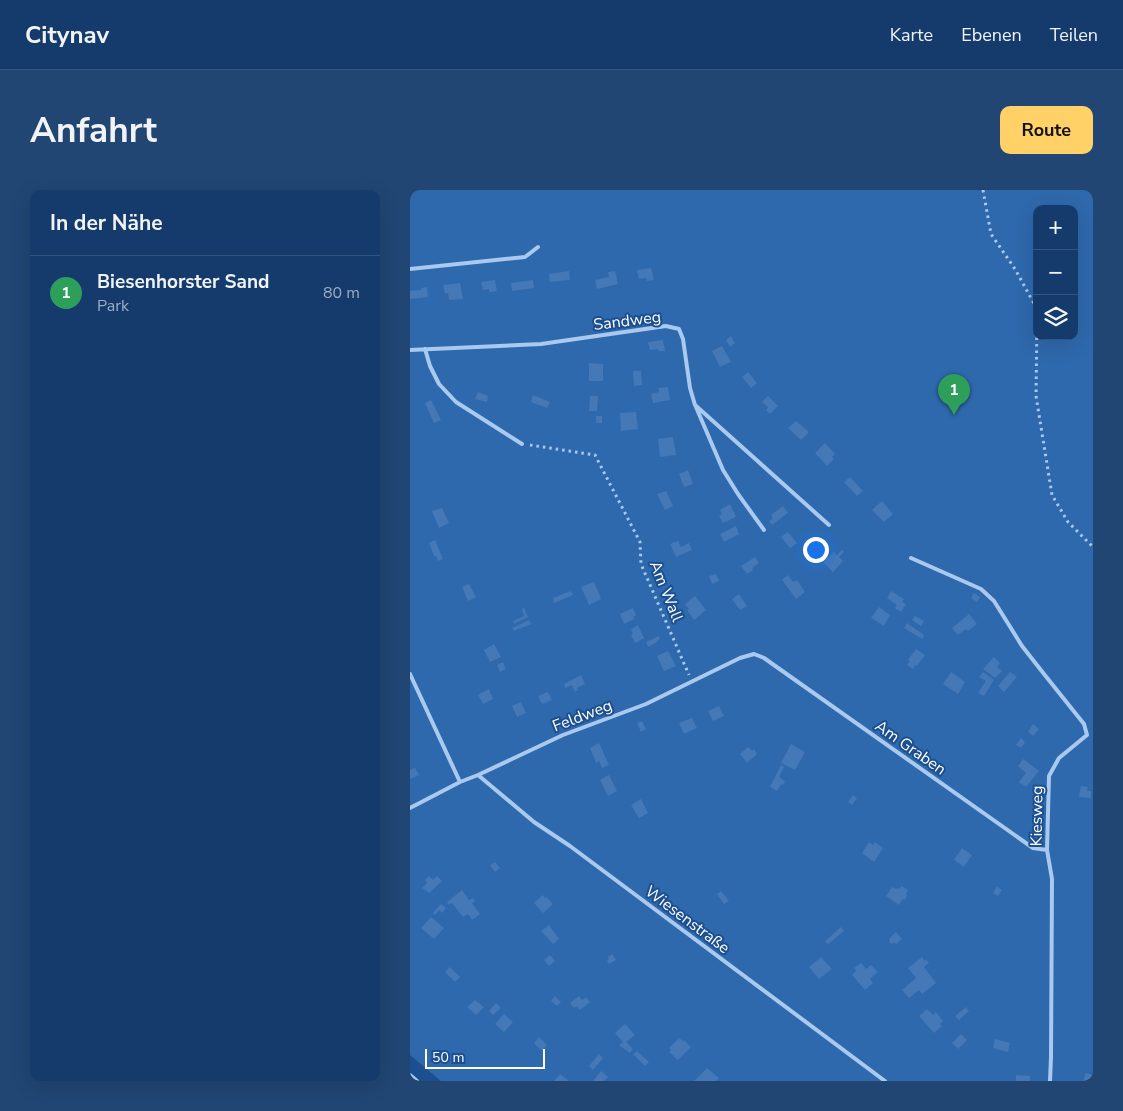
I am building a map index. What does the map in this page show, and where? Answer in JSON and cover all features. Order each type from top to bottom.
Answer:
[{"type":"lane","points":[[410,269],[525,257],[538,247]]},
{"type":"lane","name":"Sandweg","points":[[410,350],[541,344],[666,326],[679,329],[683,339],[690,388],[695,405]]},
{"type":"lane","points":[[424,350],[439,384],[456,402],[522,444]]},
{"type":"lane","points":[[695,405],[829,525]]},
{"type":"lane","points":[[695,405],[723,470],[764,530]]},
{"type":"lane","name":"Kiesweg","points":[[911,558],[981,589],[994,600],[1022,646],[1084,724],[1087,735],[1059,758],[1049,776],[1047,850],[1052,879],[1050,1081]]},
{"type":"lane","name":"Feldweg","points":[[410,808],[460,782],[563,735],[646,704],[740,658],[754,654],[764,658]]},
{"type":"lane","name":"Am Graben","points":[[764,658],[1033,848],[1047,850]]},
{"type":"lane","points":[[410,674],[460,782]]},
{"type":"lane","name":"Wiesenstraße","points":[[478,775],[534,822],[570,846],[885,1081]]},
{"type":"lane","points":[[410,1075],[417,1081]]},
{"type":"path","points":[[984,190],[991,234],[1015,269],[1033,302]]},
{"type":"path","points":[[1037,340],[1036,396],[1052,495],[1068,522],[1093,547]]},
{"type":"path","name":"Am Wall","points":[[522,444],[595,455],[640,542],[641,564],[692,682]]},
{"type":"shaded area","points":[[410,190],[1093,190],[1093,1081],[441,1081],[410,1055]]},
{"type":"building","points":[[651,268],[654,280],[639,279],[637,270]]},
{"type":"building","points":[[569,271],[570,280],[550,282],[549,274]]},
{"type":"building","points":[[615,271],[618,284],[597,289],[595,280],[609,277],[608,272]]},
{"type":"building","points":[[495,280],[497,291],[489,292],[489,289],[483,290],[481,282]]},
{"type":"building","points":[[533,280],[534,288],[512,291],[511,283]]},
{"type":"building","points":[[460,283],[463,299],[449,300],[448,293],[445,294],[443,285]]},
{"type":"building","points":[[427,287],[428,297],[410,299],[410,291],[421,290],[421,288]]},
{"type":"building","points":[[731,336],[735,343],[730,347],[726,340]]},
{"type":"building","points":[[663,340],[665,351],[659,351],[658,349],[650,350],[648,342]]},
{"type":"building","points":[[722,346],[731,362],[720,367],[712,351]]},
{"type":"building","points":[[589,363],[603,364],[603,381],[589,381]]},
{"type":"building","points":[[633,371],[641,371],[642,385],[634,386]]},
{"type":"building","points":[[748,372],[757,383],[751,388],[742,377]]},
{"type":"building","points":[[668,387],[670,400],[653,403],[651,394],[659,392],[658,388]]},
{"type":"building","points":[[478,392],[488,396],[487,402],[475,399]]},
{"type":"building","points":[[533,395],[550,402],[547,408],[531,402]]},
{"type":"building","points":[[590,396],[598,396],[597,411],[589,411]]},
{"type":"building","points":[[768,396],[778,406],[770,414],[766,410],[768,407],[762,402]]},
{"type":"building","points":[[431,400],[441,420],[434,423],[425,403]]},
{"type":"building","points":[[636,412],[638,429],[621,431],[620,413]]},
{"type":"building","points":[[596,416],[602,416],[602,423],[596,423]]},
{"type":"building","points":[[796,421],[809,432],[801,440],[788,428]]},
{"type":"building","points":[[673,437],[676,455],[660,457],[658,439]]},
{"type":"building","points":[[825,443],[835,454],[832,457],[834,459],[827,466],[815,453]]},
{"type":"building","points":[[688,470],[693,484],[684,487],[679,474]]},
{"type":"building","points":[[850,477],[863,491],[857,496],[844,482]]},
{"type":"building","points":[[666,491],[673,506],[665,510],[657,494]]},
{"type":"building","points":[[882,501],[893,514],[884,522],[872,510]]},
{"type":"building","points":[[730,504],[736,517],[723,523],[719,516],[722,514],[720,510]]},
{"type":"building","points":[[783,506],[788,513],[772,525],[769,521],[773,518],[771,515]]},
{"type":"building","points":[[442,508],[449,523],[439,528],[432,511]]},
{"type":"building","points":[[736,526],[739,534],[724,542],[720,534]]},
{"type":"building","points":[[788,532],[797,543],[790,548],[781,537]]},
{"type":"building","points":[[435,540],[443,559],[438,561],[429,543]]},
{"type":"building","points":[[678,541],[681,547],[689,543],[692,550],[676,557],[670,544]]},
{"type":"building","points":[[842,550],[844,552],[839,557],[843,561],[833,572],[823,562],[834,552],[837,555]]},
{"type":"building","points":[[755,557],[759,563],[747,574],[741,566]]},
{"type":"building","points":[[716,574],[719,581],[712,584],[709,576]]},
{"type":"building","points":[[788,575],[793,582],[797,580],[805,592],[796,599],[782,580]]},
{"type":"building","points":[[594,582],[601,599],[589,605],[581,587]]},
{"type":"building","points":[[469,584],[476,597],[468,601],[462,587]]},
{"type":"building","points":[[571,591],[573,595],[554,603],[553,598]]},
{"type":"building","points":[[891,591],[904,599],[902,602],[906,604],[901,612],[895,608],[897,605],[887,598]]},
{"type":"building","points":[[974,593],[980,597],[977,602],[971,598]]},
{"type":"building","points":[[739,594],[747,606],[740,610],[732,599]]},
{"type":"building","points":[[695,596],[706,610],[694,620],[685,604]]},
{"type":"building","points":[[879,607],[890,615],[884,626],[871,618]]},
{"type":"building","points":[[524,608],[528,617],[514,624],[513,621],[524,616],[522,609]]},
{"type":"building","points":[[633,608],[636,615],[633,617],[634,619],[624,624],[620,614]]},
{"type":"building","points":[[969,614],[977,624],[968,631],[966,629],[958,635],[952,628]]},
{"type":"building","points":[[915,616],[924,621],[921,626],[912,620]]},
{"type":"building","points":[[529,620],[531,624],[514,631],[512,628]]},
{"type":"building","points":[[907,623],[924,635],[922,639],[904,628]]},
{"type":"building","points":[[638,625],[644,638],[635,643],[631,635],[633,634],[631,629]]},
{"type":"building","points":[[659,636],[660,639],[657,642],[648,647],[646,642]]},
{"type":"building","points":[[494,644],[501,657],[490,662],[484,650]]},
{"type":"building","points":[[916,649],[925,655],[913,669],[907,665],[910,661],[908,660]]},
{"type":"building","points":[[668,651],[676,666],[664,671],[657,656]]},
{"type":"building","points":[[994,657],[1000,663],[997,667],[1002,671],[995,678],[983,669]]},
{"type":"building","points":[[503,662],[506,669],[500,672],[497,665]]},
{"type":"building","points":[[951,672],[965,682],[958,694],[943,684]]},
{"type":"building","points":[[983,672],[994,680],[984,696],[978,693],[986,681],[979,677]]},
{"type":"building","points":[[1010,672],[1017,677],[1004,692],[998,686]]},
{"type":"building","points":[[581,675],[585,684],[577,688],[578,690],[575,692],[572,685],[565,688],[564,684]]},
{"type":"building","points":[[489,689],[493,699],[483,704],[478,695]]},
{"type":"building","points":[[548,692],[552,700],[542,704],[538,696]]},
{"type":"building","points":[[521,702],[526,713],[517,717],[512,706]]},
{"type":"building","points":[[719,706],[724,716],[713,721],[708,711]]},
{"type":"building","points":[[692,718],[697,728],[684,734],[679,723]]},
{"type":"building","points":[[642,721],[646,729],[641,732],[637,723]]},
{"type":"building","points":[[1033,724],[1039,729],[1033,736],[1028,732]]},
{"type":"building","points":[[1021,738],[1025,742],[1021,748],[1016,745]]},
{"type":"building","points":[[599,743],[609,765],[602,768],[599,761],[596,763],[590,748]]},
{"type":"building","points":[[791,744],[805,752],[795,770],[781,763]]},
{"type":"building","points":[[748,747],[752,751],[754,749],[757,754],[747,763],[740,754]]},
{"type":"building","points":[[1023,759],[1039,771],[1026,787],[1019,782],[1026,773],[1018,766]]},
{"type":"building","points":[[781,765],[784,767],[779,777],[785,781],[777,791],[770,787]]},
{"type":"building","points":[[415,768],[419,775],[410,779],[410,770]]},
{"type":"building","points":[[609,775],[617,791],[608,796],[600,780]]},
{"type":"building","points":[[1081,786],[1088,787],[1087,791],[1091,791],[1091,798],[1079,797]]},
{"type":"building","points":[[853,795],[857,798],[852,805],[848,802]]},
{"type":"building","points":[[641,799],[648,813],[639,818],[631,805]]},
{"type":"building","points":[[869,842],[873,845],[875,842],[883,848],[874,862],[862,853]]},
{"type":"building","points":[[962,848],[972,855],[964,867],[954,860]]},
{"type":"building","points":[[495,862],[500,868],[495,872],[490,865]]},
{"type":"building","points":[[429,876],[433,880],[437,876],[442,881],[429,893],[422,888],[427,883],[425,880]]},
{"type":"building","points":[[902,886],[908,890],[905,900],[903,899],[899,905],[886,896],[892,887],[899,889]]},
{"type":"building","points":[[997,886],[1002,890],[998,896],[993,893]]},
{"type":"building","points":[[462,890],[469,900],[473,898],[475,901],[472,903],[480,914],[472,920],[468,914],[463,917],[452,903],[449,905],[447,902]]},
{"type":"building","points":[[721,891],[729,901],[724,904],[717,894]]},
{"type":"building","points":[[543,895],[553,904],[543,913],[534,903]]},
{"type":"building","points":[[441,904],[446,908],[442,913],[439,910],[435,915],[433,913]]},
{"type":"building","points":[[431,917],[444,928],[434,939],[421,928]]},
{"type":"building","points":[[549,925],[559,939],[553,944],[541,931]]},
{"type":"building","points":[[841,927],[844,931],[828,944],[825,941]]},
{"type":"building","points":[[896,932],[902,939],[896,944],[894,942],[892,944],[889,942],[889,939]]},
{"type":"building","points":[[612,954],[616,960],[609,964],[607,961],[608,957]]},
{"type":"building","points":[[550,955],[555,961],[549,966],[544,960]]},
{"type":"building","points":[[821,957],[832,969],[819,979],[809,967]]},
{"type":"building","points":[[922,957],[929,963],[924,967],[936,983],[922,994],[919,990],[909,998],[902,990],[916,978],[908,968]]},
{"type":"building","points":[[861,963],[866,969],[871,965],[878,972],[870,979],[873,983],[865,990],[852,975],[856,971],[854,968]]},
{"type":"building","points":[[450,967],[460,977],[455,982],[445,972]]},
{"type":"building","points":[[555,996],[561,1002],[557,1006],[551,1001]]},
{"type":"building","points":[[579,996],[582,1000],[586,997],[590,1002],[580,1010],[577,1006],[574,1008],[570,1003]]},
{"type":"building","points":[[475,1000],[484,1007],[476,1015],[467,1007]]},
{"type":"building","points":[[496,1003],[501,1008],[493,1015],[489,1011]]},
{"type":"building","points":[[966,1007],[969,1011],[959,1020],[955,1016]]},
{"type":"building","points":[[927,1009],[933,1015],[936,1012],[943,1021],[940,1024],[942,1026],[934,1033],[919,1016]]},
{"type":"building","points":[[504,1014],[513,1022],[504,1032],[495,1024]]},
{"type":"building","points":[[625,1024],[635,1035],[626,1042],[633,1049],[630,1053],[619,1045],[623,1042],[615,1033]]},
{"type":"building","points":[[961,1034],[967,1040],[958,1049],[952,1043]]},
{"type":"building","points":[[539,1037],[547,1045],[542,1051],[534,1043]]},
{"type":"building","points":[[679,1038],[691,1047],[678,1060],[669,1052],[671,1050],[669,1048]]},
{"type":"building","points":[[995,1039],[1010,1043],[1008,1052],[993,1048]]},
{"type":"building","points":[[637,1051],[649,1062],[645,1066],[633,1054]]},
{"type":"building","points":[[599,1054],[603,1058],[593,1070],[589,1066]]},
{"type":"building","points":[[707,1068],[719,1078],[716,1081],[694,1081]]},
{"type":"building","points":[[601,1071],[608,1077],[604,1081],[593,1081]]},
{"type":"building","points":[[1086,1073],[1093,1075],[1093,1081],[1083,1081]]},
{"type":"building","points":[[560,1074],[569,1081],[554,1081]]},
{"type":"building","points":[[1016,1075],[1030,1076],[1030,1081],[1016,1081]]},
{"type":"place","name":"Biesenhorster Sand","points":[[954,415]]}]
